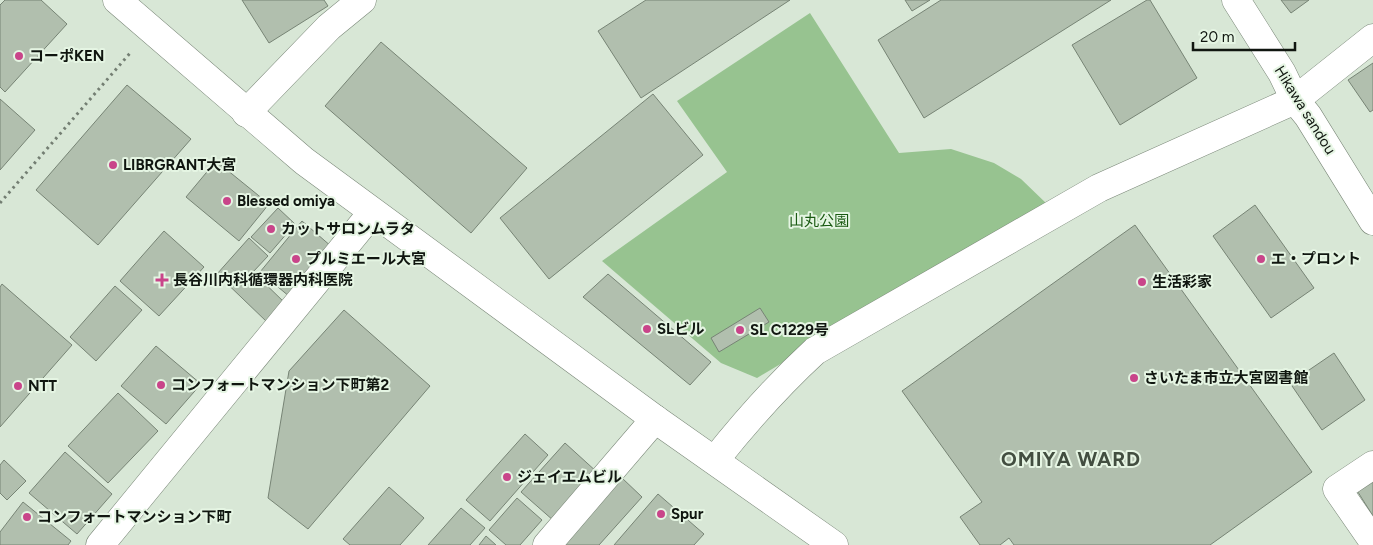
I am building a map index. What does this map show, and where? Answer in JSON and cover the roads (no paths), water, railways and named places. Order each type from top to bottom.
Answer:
[{"type":"street","points":[[117,0],[246,113],[304,161],[372,213],[655,419],[834,545]]},
{"type":"street","points":[[246,113],[329,27],[362,0]]},
{"type":"street","name":"Hikawa sandou","points":[[1236,0],[1282,73],[1295,100],[1308,116],[1373,221]]},
{"type":"street","points":[[715,460],[750,416],[781,382],[815,351],[1099,188],[1295,100],[1373,38]]},
{"type":"street","points":[[100,545],[372,213]]},
{"type":"street","points":[[547,545],[655,419]]},
{"type":"street","points":[[1373,465],[1337,489],[1373,542]]},
{"type":"place","name":"コーポKEN","points":[[19,56]]},
{"type":"place","name":"LIBRGRANT大宮","points":[[113,165]]},
{"type":"place","name":"Blessed omiya","points":[[227,201]]},
{"type":"place","name":"カットサロンムラタ","points":[[271,229]]},
{"type":"place","name":"プルミエール大宮","points":[[296,259]]},
{"type":"place","name":"エ・プロント","points":[[1261,259]]},
{"type":"place","name":"長谷川内科循環器内科医院","points":[[162,280]]},
{"type":"place","name":"生活彩家","points":[[1142,282]]},
{"type":"place","name":"SLビル","points":[[647,329]]},
{"type":"place","name":"SL C1229号","points":[[740,330]]},
{"type":"place","name":"さいたま市立大宮図書館","points":[[1134,378]]},
{"type":"place","name":"コンフォートマンション下町第2","points":[[161,385]]},
{"type":"place","name":"NTT","points":[[18,386]]},
{"type":"place","name":"ジェイエムビル","points":[[507,477]]},
{"type":"place","name":"Spur","points":[[661,514]]},
{"type":"place","name":"コンフォートマンション下町","points":[[27,517]]},
{"type":"district","name":"OMIYA WARD","points":[[1071,459]]},
{"type":"park label","name":"山丸公園","points":[[819,221]]}]
